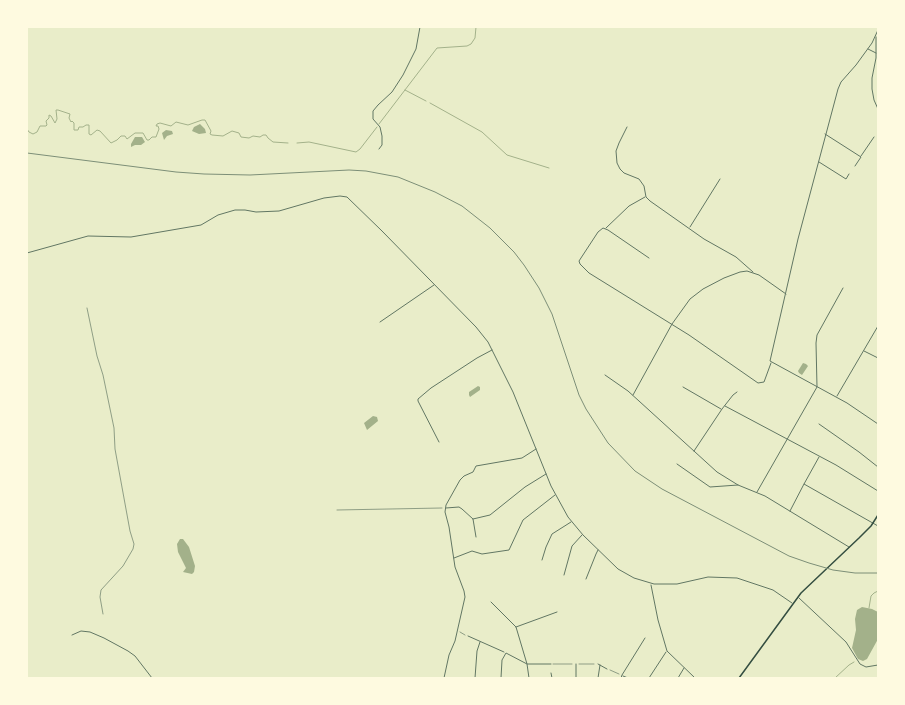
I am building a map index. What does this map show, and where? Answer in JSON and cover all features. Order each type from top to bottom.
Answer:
[{"type":"main road","points":[[739,678],[793,603],[809,584],[873,523],[878,515]]},
{"type":"street","points":[[379,149],[382,144],[382,136],[380,128],[373,119],[373,111],[378,104],[392,92],[403,75],[416,49],[420,27]]},
{"type":"street","points":[[878,30],[876,37],[876,53],[872,89],[874,100],[878,109]]},
{"type":"street","points":[[646,197],[629,206],[606,228],[601,229],[598,232],[581,256],[579,261],[580,264],[589,273],[672,324],[758,382],[764,382],[771,362],[798,239],[838,89],[841,82],[856,66],[876,37]]},
{"type":"street","points":[[868,49],[876,53]]},
{"type":"street","points":[[627,127],[617,147],[617,163],[622,171],[642,182],[645,188],[646,197],[689,228],[736,257],[753,272],[786,294]]},
{"type":"street","points":[[825,134],[861,157]]},
{"type":"street","points":[[855,166],[874,137]]},
{"type":"street","points":[[818,162],[846,179],[850,174]]},
{"type":"street","points":[[689,228],[720,179]]},
{"type":"street","points":[[27,252],[88,236],[126,238],[201,225],[228,211],[279,211],[324,198],[347,197],[485,337],[493,350],[546,474],[571,522],[624,573],[652,584],[677,584],[708,577],[731,577],[769,588],[778,592],[793,603]]},
{"type":"street","points":[[606,228],[649,258]]},
{"type":"street","points":[[633,396],[672,324],[690,299],[724,278],[740,272],[753,272]]},
{"type":"street","points":[[380,322],[434,285]]},
{"type":"street","points":[[757,492],[817,388],[817,335],[843,288]]},
{"type":"street","points":[[836,397],[878,326]]},
{"type":"street","points":[[439,442],[418,399],[431,388],[477,358],[493,350]]},
{"type":"street","points":[[864,350],[878,358]]},
{"type":"street","points":[[771,362],[836,397],[878,424]]},
{"type":"street","points":[[605,375],[633,396],[717,472],[738,485],[757,492],[849,547]]},
{"type":"street","points":[[683,388],[722,409]]},
{"type":"street","points":[[694,451],[722,409],[737,392]]},
{"type":"street","points":[[725,406],[836,465],[878,491]]},
{"type":"street","points":[[819,424],[878,467]]},
{"type":"street","points":[[444,678],[449,654],[455,641],[465,597],[464,590],[456,572],[445,508],[452,492],[460,480],[464,476],[472,473],[476,466],[522,458],[536,449]]},
{"type":"street","points":[[789,511],[819,456]]},
{"type":"street","points":[[677,464],[710,487],[738,485]]},
{"type":"street","points":[[473,519],[490,515],[525,487],[546,474]]},
{"type":"street","points":[[804,484],[878,526]]},
{"type":"street","points":[[454,558],[472,551],[482,554],[509,550],[523,520],[556,495]]},
{"type":"street","points":[[445,508],[462,509],[473,519],[476,537]]},
{"type":"street","points":[[542,560],[552,534],[571,522]]},
{"type":"street","points":[[564,575],[572,546],[583,535]]},
{"type":"street","points":[[586,579],[599,550]]},
{"type":"street","points":[[652,584],[658,620],[667,651],[695,678]]},
{"type":"street","points":[[798,597],[846,642],[860,664],[866,667],[878,665]]},
{"type":"street","points":[[491,602],[516,627],[527,664],[529,678]]},
{"type":"street","points":[[516,627],[557,612]]},
{"type":"street","points":[[72,635],[77,632],[85,631],[96,634],[115,644],[135,656],[152,678]]},
{"type":"street","points":[[468,636],[527,664],[551,664]]},
{"type":"street","points":[[622,678],[622,675],[645,638]]},
{"type":"street","points":[[474,678],[477,652],[480,641]]},
{"type":"street","points":[[649,678],[662,656],[667,651]]},
{"type":"street","points":[[501,678],[502,660],[505,653]]},
{"type":"street","points":[[576,664],[576,678]]},
{"type":"street","points":[[598,664],[607,668]]},
{"type":"street","points":[[598,678],[600,665]]},
{"type":"street","points":[[678,678],[684,667]]},
{"type":"street","points":[[551,672],[552,678]]},
{"type":"street","points":[[622,675],[628,678]]},
{"type":"path","points":[[87,308],[97,356],[104,374],[114,428],[115,449],[130,532],[134,544],[133,549],[123,566],[101,590],[100,597],[104,614]]},
{"type":"path","points":[[338,510],[445,508]]},
{"type":"path","points":[[459,632],[468,636]]},
{"type":"path","points":[[551,664],[598,664]]},
{"type":"path","points":[[607,668],[622,675]]},
{"type":"shaded area","points":[[200,124],[205,129],[206,133],[199,134],[192,131],[194,127]]},
{"type":"shaded area","points":[[166,130],[172,131],[173,134],[167,136],[164,140],[162,133]]},
{"type":"shaded area","points":[[135,137],[142,137],[145,142],[141,145],[131,147]]},
{"type":"shaded area","points":[[803,363],[808,366],[802,375],[798,371]]},
{"type":"shaded area","points":[[478,386],[480,387],[480,390],[470,397],[469,392]]},
{"type":"shaded area","points":[[373,416],[377,417],[378,421],[367,430],[364,423]]},
{"type":"shaded area","points":[[180,539],[183,539],[189,547],[195,566],[192,574],[183,572],[186,568],[178,552],[177,544]]},
{"type":"shaded area","points":[[862,607],[878,612],[878,639],[867,659],[863,661],[858,659],[852,648],[856,630],[855,619],[857,610]]},
{"type":"waterway","points":[[379,124],[437,48],[467,46],[471,44],[475,38],[476,27]]},
{"type":"waterway","points":[[405,90],[426,101]]},
{"type":"waterway","points":[[430,103],[482,132],[507,155],[549,168]]},
{"type":"waterway","points":[[27,129],[33,134],[37,132],[40,126],[47,125],[46,121],[49,118],[49,115],[55,123],[57,119],[56,110],[58,110],[70,114],[69,118],[71,122],[72,121],[74,123],[74,130],[78,130],[79,127],[89,125],[89,134],[91,135],[97,130],[100,131],[111,143],[121,136],[125,136],[127,139],[135,133],[143,133],[147,140],[149,140],[152,137],[156,137],[159,129],[158,126],[156,126],[160,123],[171,126],[176,122],[188,125],[202,120],[205,120],[211,131],[210,134],[212,135],[223,136],[232,131],[239,133],[241,137],[249,138],[253,136],[260,137],[266,135],[273,142],[288,143]]},
{"type":"waterway","points":[[297,143],[309,142],[356,152],[377,127]]},
{"type":"waterway","points":[[869,608],[871,596],[878,591]]},
{"type":"waterway","points":[[835,678],[854,662]]},
{"type":"railway","points":[[27,153],[176,172],[204,174],[250,175],[349,170],[366,171],[398,177],[435,192],[462,206],[490,228],[514,252],[524,265],[539,288],[552,314],[579,395],[586,409],[608,443],[635,471],[662,489],[789,556],[833,570],[855,573],[878,573]]}]
